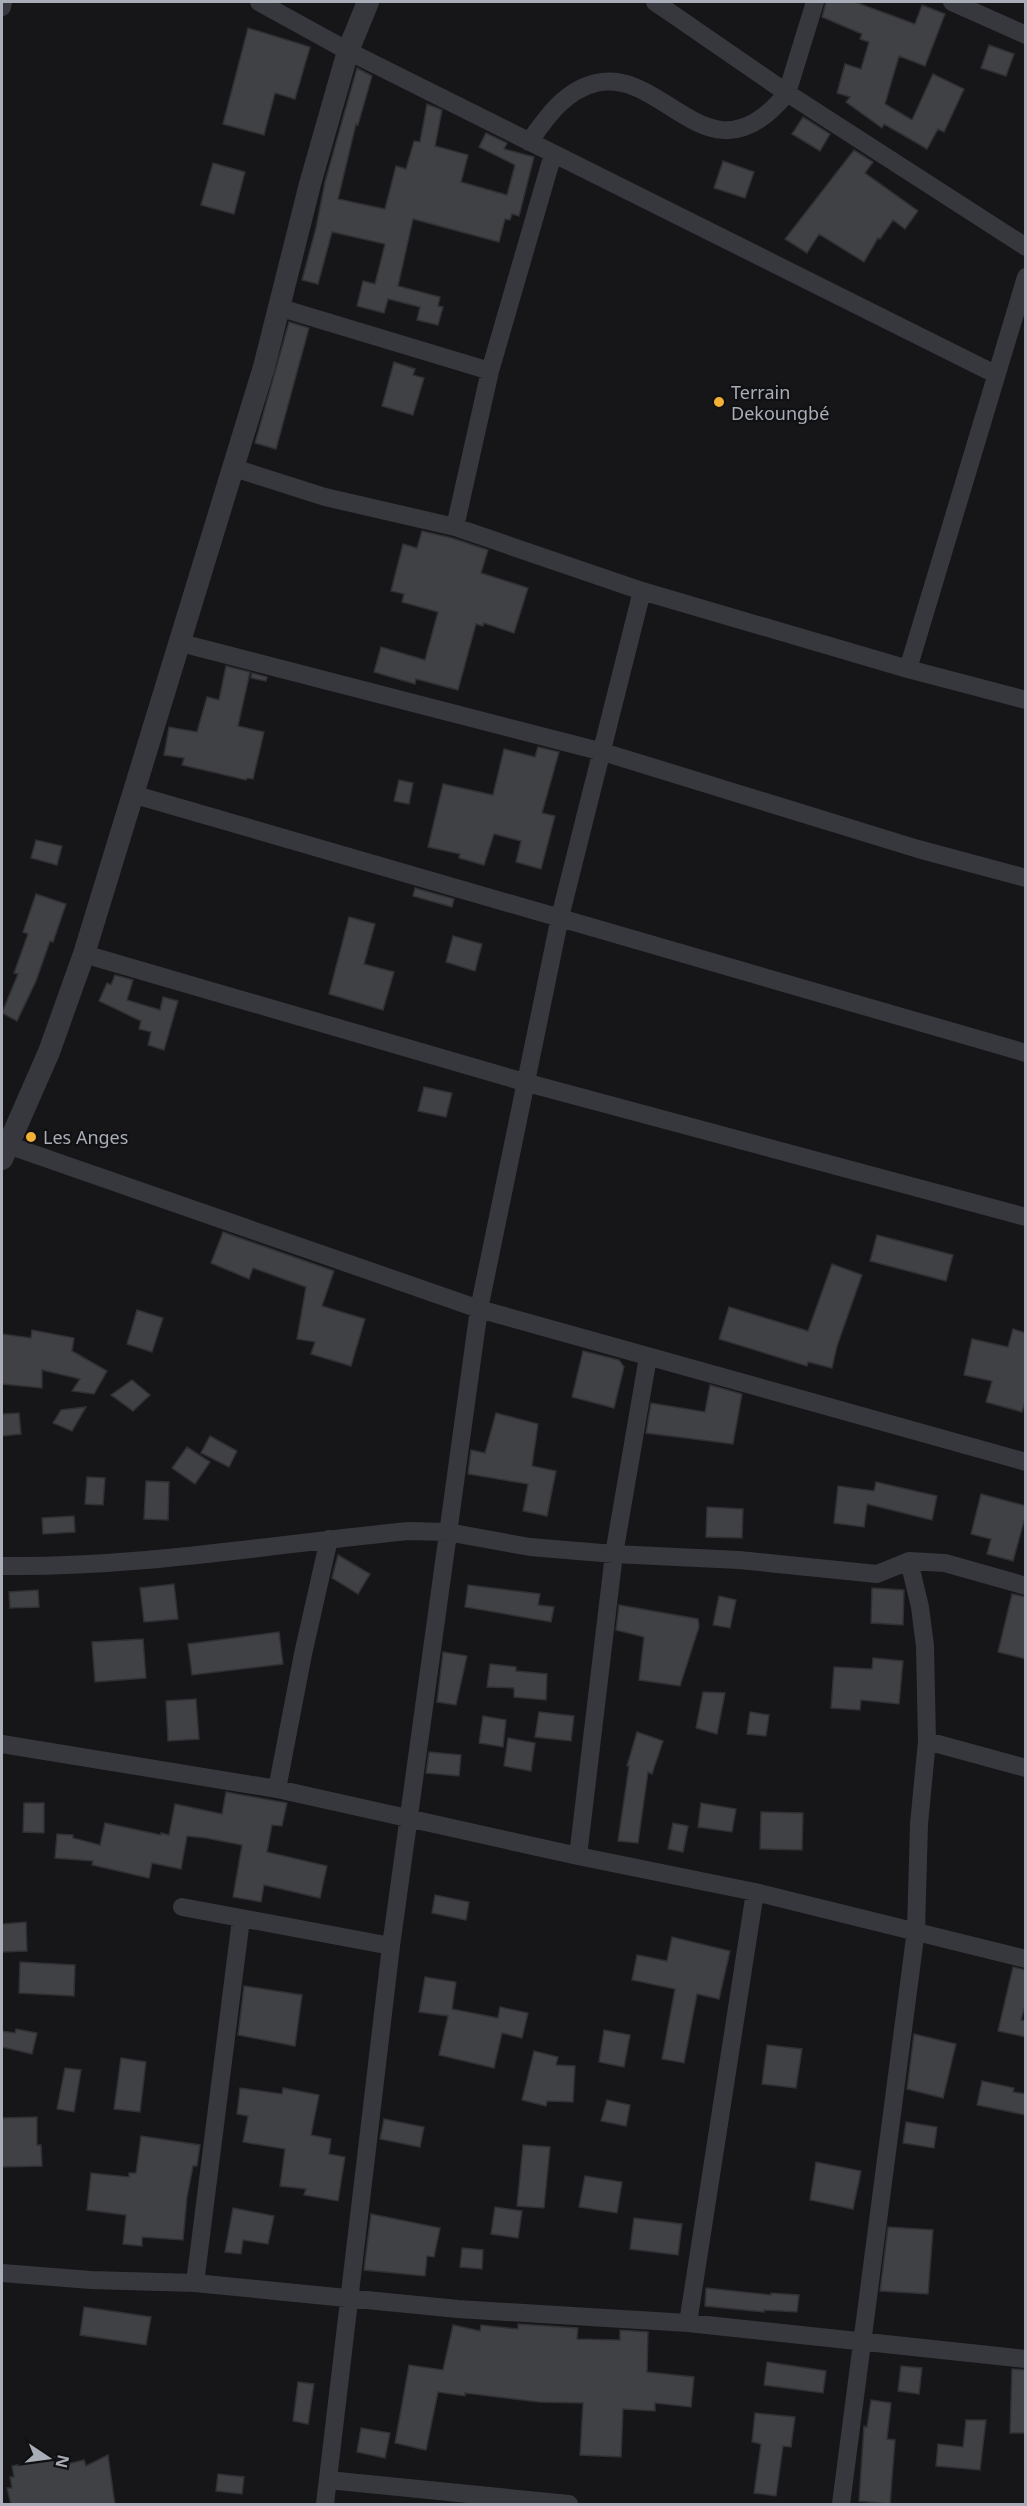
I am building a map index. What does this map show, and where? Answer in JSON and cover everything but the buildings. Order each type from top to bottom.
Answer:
[{"type":"street","points":[[2,6],[3,2]]},
{"type":"street","points":[[259,2],[348,51],[528,142],[995,374]]},
{"type":"street","points":[[368,2],[348,51],[310,184],[280,308],[234,468],[84,954],[49,1052],[4,1148],[479,1309],[1026,1462]]},
{"type":"street","points":[[655,2],[787,93],[1026,247]]},
{"type":"street","points":[[528,142],[558,104],[571,94],[596,83],[626,85],[644,92],[698,124],[720,130],[732,130],[752,123],[773,110],[787,93],[815,2]]},
{"type":"street","points":[[952,2],[1026,35]]},
{"type":"street","points":[[455,527],[490,371],[554,154]]},
{"type":"street","points":[[908,669],[1026,277]]},
{"type":"street","points":[[280,308],[490,371]]},
{"type":"street","points":[[234,468],[324,497],[455,527],[642,591],[908,669],[1026,700]]},
{"type":"street","points":[[325,2505],[392,1946],[479,1309],[524,1082],[560,917],[642,591]]},
{"type":"street","points":[[181,643],[603,752],[918,849],[1026,878]]},
{"type":"street","points":[[132,794],[1026,1053]]},
{"type":"street","points":[[84,954],[524,1082],[1026,1217]]},
{"type":"street","points":[[578,1856],[614,1554],[648,1357]]},
{"type":"street","points":[[2,1566],[126,1562],[409,1531],[447,1532],[530,1547],[739,1560],[877,1575],[909,1561],[945,1563],[1026,1586]]},
{"type":"street","points":[[277,1789],[303,1654],[329,1539]]},
{"type":"street","points":[[841,2505],[916,1930],[919,1824],[927,1741],[926,1646],[909,1561]]},
{"type":"street","points":[[927,1741],[1026,1768]]},
{"type":"street","points":[[2,1744],[277,1789],[578,1856],[755,1892],[1026,1959]]},
{"type":"street","points":[[688,2323],[755,1892]]},
{"type":"street","points":[[182,1907],[392,1946]]},
{"type":"street","points":[[195,2283],[242,1919]]},
{"type":"street","points":[[2,2272],[91,2280],[195,2283],[349,2300],[688,2323],[861,2341],[1024,2353]]},
{"type":"street","points":[[328,2480],[569,2505]]},
{"type":"place","name":"Terrain Dekoungbé","points":[[719,402]]},
{"type":"place","name":"Les Anges","points":[[31,1137]]}]
